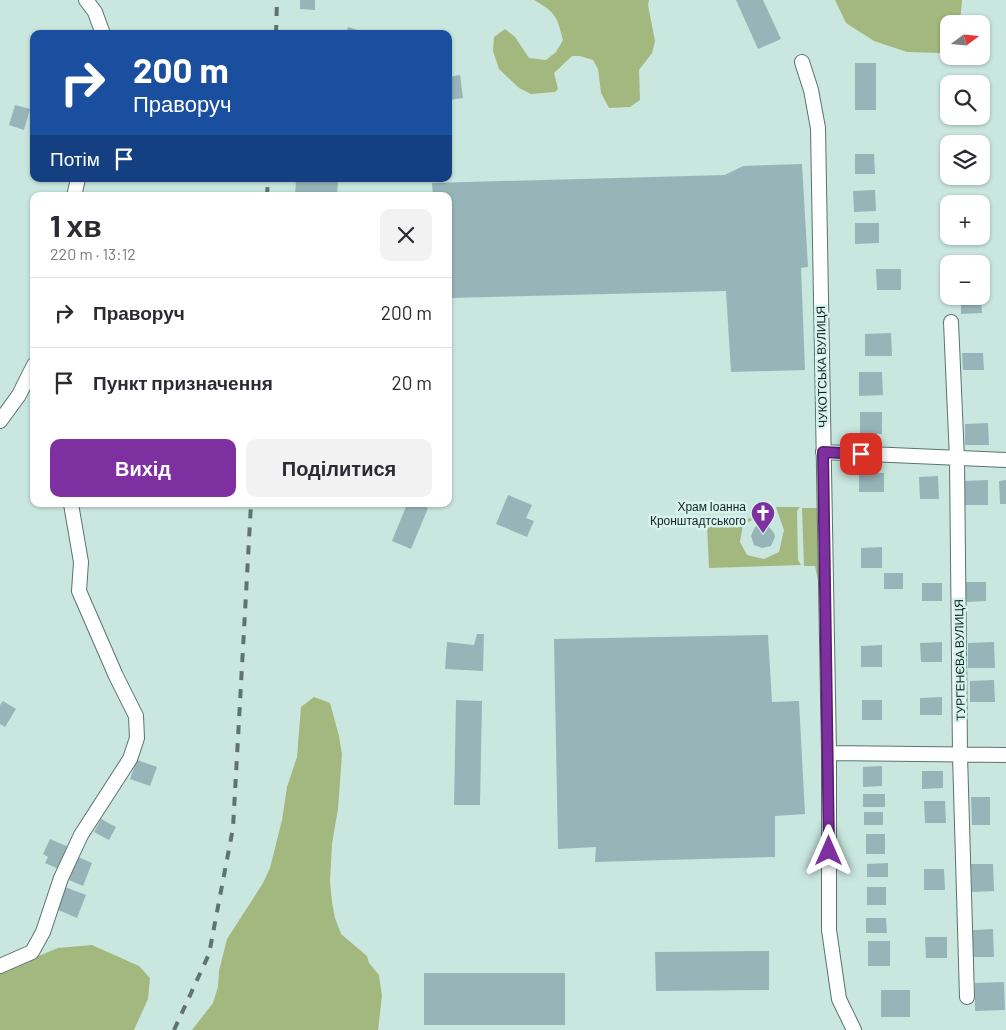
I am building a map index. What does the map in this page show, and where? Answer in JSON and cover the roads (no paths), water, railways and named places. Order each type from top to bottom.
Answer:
[{"type":"street","points":[[86,0],[95,12],[102,30]]},
{"type":"street","name":"ЧУКОТСЬКА ВУЛИЦЯ","points":[[802,62],[811,90],[818,128],[829,753],[829,930],[839,999],[854,1030]]},
{"type":"street","name":"ТУРГЕНЄВА ВУЛИЦЯ","points":[[951,322],[957,459],[960,755],[968,997]]},
{"type":"street","points":[[0,421],[19,396],[30,373]]},
{"type":"street","points":[[823,452],[1006,460]]},
{"type":"street","points":[[0,966],[32,952],[43,932],[61,878],[80,835],[130,759],[137,738],[136,716],[116,676],[79,591],[81,562],[72,507]]},
{"type":"street","points":[[829,753],[1006,755]]},
{"type":"railway","points":[[276,30],[277,0]]},
{"type":"railway","points":[[267,192],[268,182]]},
{"type":"railway","points":[[174,1030],[209,954],[233,828],[251,507]]},
{"type":"place","name":"Храм Іоанна Кронштадтського","points":[[763,534]]}]
